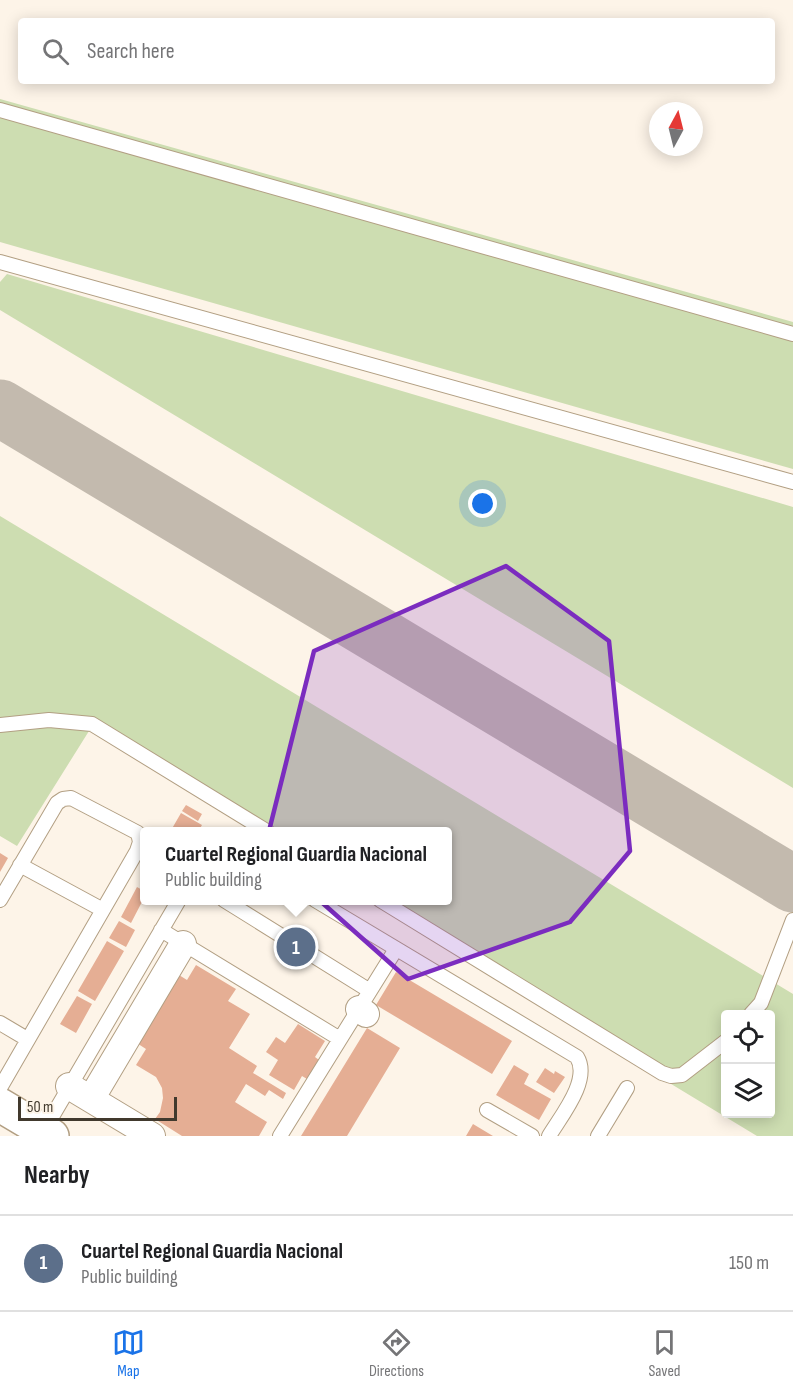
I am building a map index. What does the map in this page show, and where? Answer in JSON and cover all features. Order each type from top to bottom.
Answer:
[{"type":"main road","points":[[0,1105],[45,1134]]},
{"type":"street","points":[[152,1136],[80,1092],[183,944]]},
{"type":"lane","points":[[0,110],[793,334]]},
{"type":"lane","points":[[0,261],[793,482]]},
{"type":"lane","points":[[0,725],[49,720],[92,724],[261,827]]},
{"type":"lane","points":[[0,900],[57,803],[63,799],[71,798],[138,833],[140,842],[137,851],[0,1088]]},
{"type":"lane","points":[[20,865],[103,910]]},
{"type":"lane","points":[[45,1134],[80,1092],[161,930],[176,905]]},
{"type":"lane","points":[[231,905],[365,1005]]},
{"type":"lane","points":[[323,905],[577,1057],[581,1063],[578,1088],[549,1136]]},
{"type":"lane","points":[[388,905],[662,1073],[671,1076],[682,1075],[721,1045]]},
{"type":"lane","points":[[755,1010],[761,1003],[793,921]]},
{"type":"lane","points":[[161,930],[340,1039]]},
{"type":"lane","points":[[280,1136],[340,1039],[365,1005],[396,949]]},
{"type":"lane","points":[[0,1023],[27,1040]]},
{"type":"lane","points":[[598,1136],[627,1088]]},
{"type":"lane","points":[[487,1110],[532,1136]]},
{"type":"highlighted area","points":[[506,566],[609,641],[630,851],[570,922],[408,979],[264,851],[314,651]]},
{"type":"green space","points":[[0,99],[793,322],[793,469],[0,242]]},
{"type":"green space","points":[[7,274],[793,507],[793,788],[0,310],[0,282]]},
{"type":"green space","points":[[0,516],[793,994],[793,1136],[757,1136],[727,1118],[775,1118],[775,1010],[721,1010],[721,1114],[376,905],[452,905],[452,827],[248,827],[89,731],[17,846],[0,836]]},
{"type":"building","points":[[186,805],[202,814],[198,821],[182,811]]},
{"type":"building","points":[[181,813],[202,825],[201,827],[173,827]]},
{"type":"building","points":[[0,853],[8,858],[0,872]]},
{"type":"building","points":[[137,887],[140,889],[140,905],[131,923],[121,917]]},
{"type":"building","points":[[119,921],[135,930],[126,947],[109,938]]},
{"type":"building","points":[[107,941],[124,951],[95,1001],[78,991]]},
{"type":"building","points":[[196,965],[236,989],[228,1001],[250,1014],[229,1048],[257,1066],[253,1073],[286,1093],[283,1099],[269,1090],[265,1096],[246,1084],[235,1102],[267,1122],[259,1136],[182,1136],[155,1119],[160,1112],[163,1098],[162,1088],[156,1077],[136,1065],[146,1049],[129,1038],[171,970],[187,980]]},
{"type":"building","points":[[396,972],[512,1041],[492,1074],[376,1005]]},
{"type":"building","points":[[77,996],[92,1004],[76,1033],[60,1024]]},
{"type":"building","points":[[298,1024],[325,1041],[315,1057],[319,1060],[307,1079],[302,1076],[294,1090],[269,1075],[278,1060],[266,1052],[276,1037],[285,1043]]},
{"type":"building","points":[[367,1028],[400,1048],[347,1136],[301,1136]]},
{"type":"building","points":[[514,1065],[529,1074],[524,1084],[551,1099],[539,1120],[496,1095]]},
{"type":"building","points":[[545,1068],[565,1077],[554,1093],[536,1082]]},
{"type":"building","points":[[473,1124],[493,1136],[466,1136]]},
{"type":"taxiway","points":[[0,408],[793,884]]},
{"type":"place","name":"Cuartel Regional Guardia Nacional","points":[[296,947]]}]
